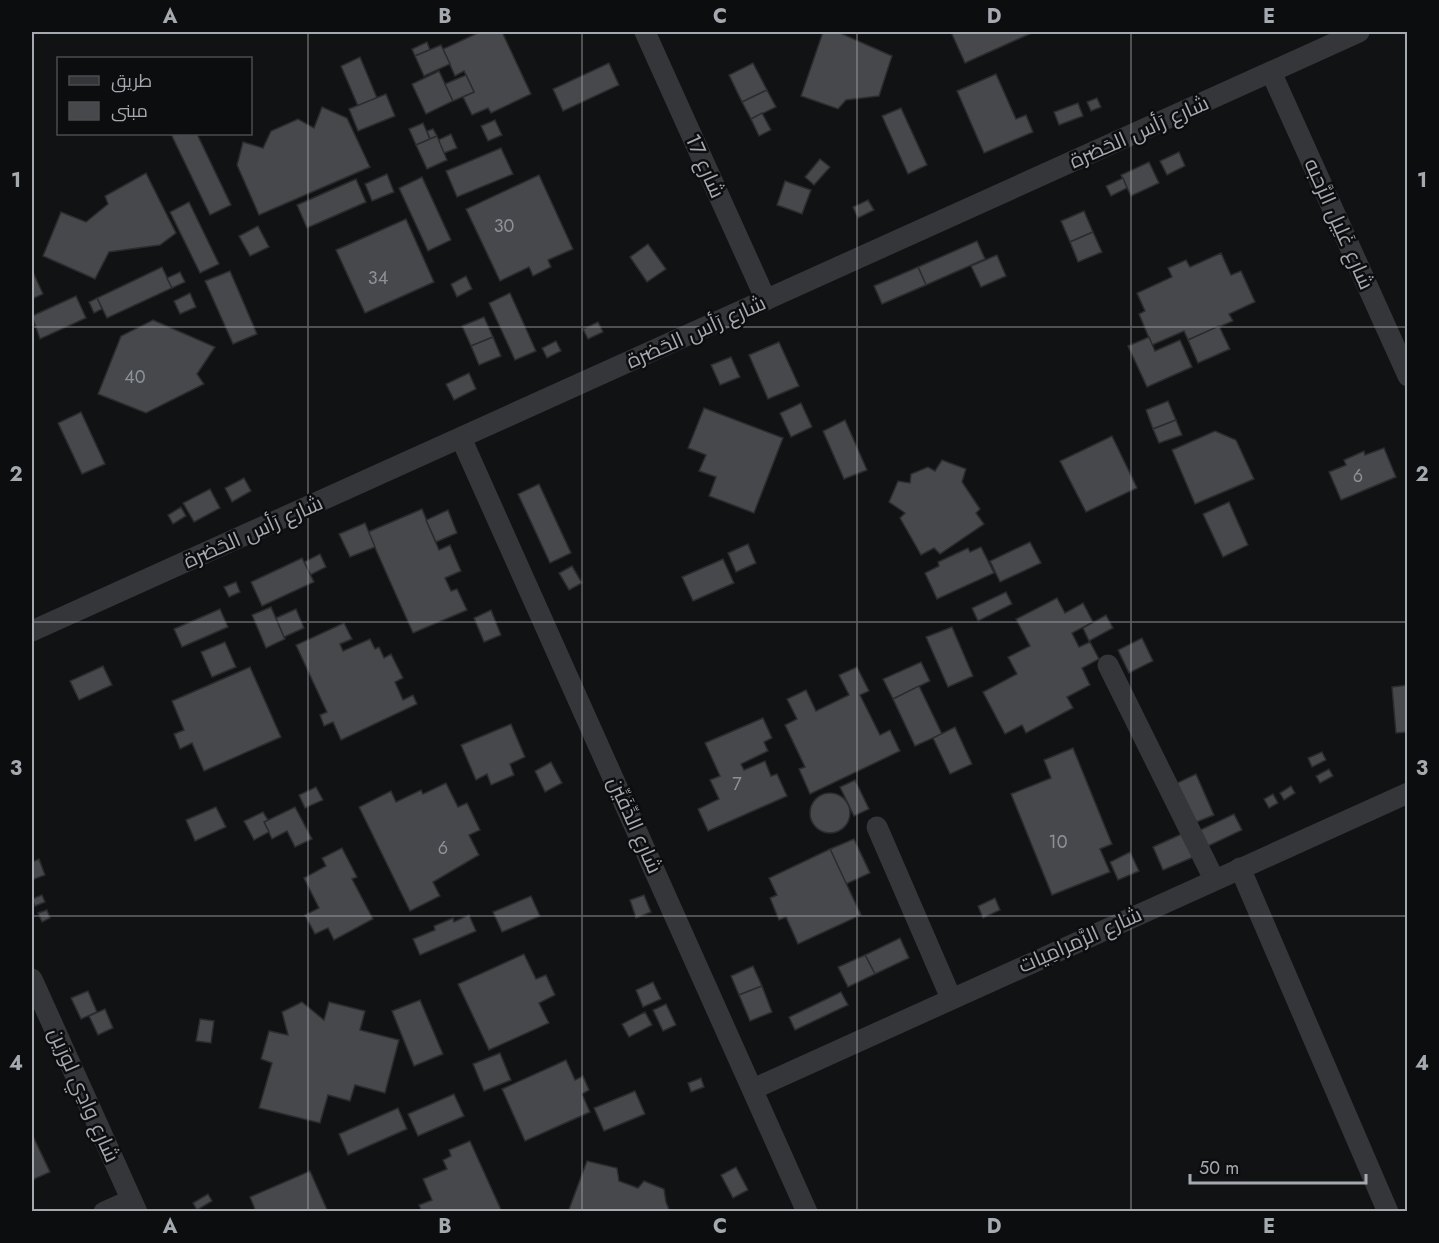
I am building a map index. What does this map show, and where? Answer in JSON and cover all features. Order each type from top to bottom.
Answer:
[{"type":"street","name":"شارع 17","points":[[645,32],[766,300]]},
{"type":"street","name":"شارع رَأس الحَضرة","points":[[32,631],[1359,32]]},
{"type":"street","name":"شارع غَلِيل الرَّحبه","points":[[1271,72],[1407,376]]},
{"type":"street","name":"شارع الدِّفَيِّن","points":[[461,438],[807,1212]]},
{"type":"street","points":[[1108,665],[1214,879]]},
{"type":"street","name":"شارع الرَّمرامِيات","points":[[753,1089],[1407,793]]},
{"type":"street","points":[[877,827],[951,998]]},
{"type":"street","points":[[1240,868],[1388,1212]]},
{"type":"street","name":"شارع وادِي لورَين","points":[[32,979],[134,1206]]},
{"type":"street","points":[[104,1212],[134,1206]]},
{"type":"building","points":[[480,32],[502,32],[531,94],[491,113],[488,108],[472,115],[463,97],[474,92],[464,71],[455,76],[443,49]]},
{"type":"building","points":[[823,32],[838,32],[892,56],[879,96],[846,100],[838,109],[801,96]]},
{"type":"building","points":[[951,32],[1034,32],[965,63]]},
{"type":"building","points":[[427,42],[430,50],[415,56],[412,49]]},
{"type":"building","points":[[441,45],[450,64],[424,76],[415,56]]},
{"type":"building","points":[[360,57],[377,98],[358,106],[341,66]]},
{"type":"building","points":[[609,63],[619,85],[563,111],[553,89]]},
{"type":"building","points":[[753,63],[767,90],[742,102],[729,75]]},
{"type":"building","points":[[439,71],[453,101],[426,114],[412,84]]},
{"type":"building","points":[[996,74],[1016,119],[1026,115],[1033,132],[984,153],[957,91]]},
{"type":"building","points":[[466,75],[474,92],[453,101],[445,84]]},
{"type":"building","points":[[767,90],[776,107],[751,119],[742,102]]},
{"type":"building","points":[[386,94],[395,116],[358,131],[349,109]]},
{"type":"building","points":[[1097,98],[1101,107],[1091,111],[1087,102]]},
{"type":"building","points":[[1078,103],[1083,116],[1059,125],[1054,112]]},
{"type":"building","points":[[322,107],[347,118],[370,167],[259,215],[237,165],[243,142],[263,148],[271,131],[298,119],[314,128]]},
{"type":"building","points":[[901,108],[927,165],[908,174],[882,116]]},
{"type":"building","points":[[762,113],[771,130],[759,136],[751,119]]},
{"type":"building","points":[[495,120],[502,135],[488,141],[481,126]]},
{"type":"building","points":[[423,123],[430,139],[416,145],[409,129]]},
{"type":"building","points":[[433,129],[437,136],[430,139],[427,131]]},
{"type":"building","points":[[451,134],[457,148],[444,153],[438,140]]},
{"type":"building","points":[[171,135],[197,135],[231,205],[210,215]]},
{"type":"building","points":[[437,136],[447,160],[427,169],[416,145]]},
{"type":"building","points":[[501,148],[513,174],[457,197],[446,171]]},
{"type":"building","points":[[1179,152],[1185,166],[1167,175],[1160,161]]},
{"type":"building","points":[[820,159],[830,167],[814,185],[805,177]]},
{"type":"building","points":[[1149,162],[1159,183],[1131,196],[1121,175]]},
{"type":"building","points":[[146,173],[176,233],[160,245],[109,252],[95,279],[43,256],[61,212],[86,222],[108,204],[105,196]]},
{"type":"building","points":[[387,174],[394,192],[372,201],[365,184]]},
{"type":"building","points":[[539,175],[573,249],[548,260],[551,267],[533,276],[529,267],[500,281],[466,209]]},
{"type":"building","points":[[422,177],[451,240],[428,251],[399,188]]},
{"type":"building","points":[[1123,178],[1127,188],[1111,196],[1106,186]]},
{"type":"building","points":[[356,179],[366,202],[307,228],[297,205]]},
{"type":"building","points":[[785,181],[811,190],[802,214],[777,205]]},
{"type":"building","points":[[868,200],[874,210],[858,218],[853,207]]},
{"type":"building","points":[[189,202],[219,264],[200,273],[170,212]]},
{"type":"building","points":[[1084,211],[1093,232],[1070,242],[1061,221]]},
{"type":"building","points":[[406,219],[434,282],[365,313],[336,250]]},
{"type":"building","points":[[258,226],[269,247],[250,256],[239,236]]},
{"type":"building","points":[[1093,232],[1102,252],[1078,262],[1070,242]]},
{"type":"building","points":[[977,241],[985,259],[926,285],[918,267]]},
{"type":"building","points":[[648,244],[666,269],[647,282],[630,257]]},
{"type":"building","points":[[1221,253],[1231,275],[1241,271],[1255,302],[1229,314],[1233,321],[1188,340],[1184,331],[1152,345],[1139,314],[1145,311],[1137,293],[1172,277],[1168,268],[1186,260],[1190,267]]},
{"type":"building","points":[[997,255],[1006,276],[981,287],[971,266]]},
{"type":"building","points":[[162,267],[172,288],[107,318],[97,298]]},
{"type":"building","points":[[918,267],[926,285],[882,304],[874,286]]},
{"type":"building","points":[[32,270],[43,294],[32,299]]},
{"type":"building","points":[[230,271],[257,334],[233,344],[205,281]]},
{"type":"building","points":[[180,272],[185,282],[172,288],[167,278]]},
{"type":"building","points":[[466,276],[472,289],[457,297],[451,284]]},
{"type":"building","points":[[190,293],[196,307],[180,314],[174,301]]},
{"type":"building","points":[[510,293],[536,351],[515,360],[489,303]]},
{"type":"building","points":[[76,296],[86,318],[40,339],[32,316]]},
{"type":"building","points":[[97,298],[102,309],[94,313],[89,302]]},
{"type":"building","points":[[484,317],[493,337],[471,346],[462,326]]},
{"type":"building","points":[[153,320],[215,347],[197,374],[204,384],[146,413],[98,394],[121,336]]},
{"type":"building","points":[[598,322],[603,332],[588,339],[583,329]]},
{"type":"building","points":[[1219,326],[1230,349],[1198,363],[1188,340]]},
{"type":"building","points":[[493,337],[501,356],[479,365],[471,346]]},
{"type":"building","points":[[1149,337],[1155,351],[1180,340],[1192,367],[1147,387],[1128,346]]},
{"type":"building","points":[[556,341],[561,351],[547,358],[542,348]]},
{"type":"building","points":[[779,342],[799,386],[768,399],[749,355]]},
{"type":"building","points":[[731,357],[740,377],[720,385],[711,365]]},
{"type":"building","points":[[469,373],[476,389],[454,400],[446,384]]},
{"type":"building","points":[[1168,401],[1176,420],[1153,429],[1146,410]]},
{"type":"building","points":[[801,403],[812,427],[791,437],[780,413]]},
{"type":"building","points":[[704,408],[783,438],[754,513],[709,496],[716,477],[699,471],[706,455],[688,448]]},
{"type":"building","points":[[81,412],[105,464],[82,474],[58,423]]},
{"type":"building","points":[[845,420],[867,470],[844,479],[823,431]]},
{"type":"building","points":[[1176,420],[1182,435],[1159,443],[1153,429]]},
{"type":"building","points":[[1215,431],[1236,440],[1254,479],[1195,504],[1172,450]]},
{"type":"building","points":[[1112,436],[1137,488],[1086,512],[1060,461]]},
{"type":"building","points":[[1384,448],[1396,477],[1341,500],[1329,472],[1346,465],[1344,460],[1364,451],[1365,455]]},
{"type":"building","points":[[942,460],[966,469],[962,482],[980,509],[976,513],[984,524],[940,554],[934,548],[921,555],[900,518],[905,513],[889,502],[898,481],[910,483],[911,474],[928,467],[935,471]]},
{"type":"building","points":[[244,478],[251,491],[232,502],[225,488]]},
{"type":"building","points":[[539,484],[571,553],[550,563],[518,494]]},
{"type":"building","points":[[210,489],[220,508],[194,522],[183,503]]},
{"type":"building","points":[[1229,502],[1248,545],[1223,557],[1203,514]]},
{"type":"building","points":[[181,507],[186,516],[173,524],[168,515]]},
{"type":"building","points":[[422,509],[439,550],[450,545],[461,571],[445,578],[451,591],[457,589],[467,610],[413,633],[368,532]]},
{"type":"building","points":[[448,510],[457,533],[436,542],[426,520]]},
{"type":"building","points":[[365,523],[375,547],[350,557],[339,534]]},
{"type":"building","points":[[1030,542],[1041,563],[1000,582],[990,561]]},
{"type":"building","points":[[748,544],[756,563],[736,572],[728,553]]},
{"type":"building","points":[[981,547],[994,573],[937,599],[925,573],[939,566],[938,562],[968,548],[970,552]]},
{"type":"building","points":[[320,554],[326,567],[310,575],[304,562]]},
{"type":"building","points":[[302,558],[314,582],[262,606],[251,582]]},
{"type":"building","points":[[723,559],[734,583],[693,601],[682,577]]},
{"type":"building","points":[[572,566],[582,583],[569,590],[559,573]]},
{"type":"building","points":[[236,582],[240,592],[229,597],[224,587]]},
{"type":"building","points":[[1006,592],[1012,604],[978,621],[972,608]]},
{"type":"building","points":[[1057,598],[1065,613],[1083,603],[1093,622],[1072,633],[1079,647],[1090,642],[1099,659],[1082,668],[1090,685],[1067,697],[1073,708],[1026,733],[1022,725],[1005,734],[983,692],[1017,674],[1008,657],[1030,646],[1016,619]]},
{"type":"building","points":[[271,607],[285,639],[266,648],[252,615]]},
{"type":"building","points":[[220,609],[228,627],[182,647],[174,629]]},
{"type":"building","points":[[296,609],[304,628],[284,637],[276,618]]},
{"type":"building","points":[[491,610],[501,635],[484,642],[474,618]]},
{"type":"building","points":[[1106,615],[1113,628],[1089,641],[1083,628]]},
{"type":"building","points":[[344,623],[352,639],[340,644],[343,651],[370,639],[375,649],[379,647],[384,658],[391,654],[403,678],[395,682],[403,700],[413,695],[417,704],[341,740],[333,722],[324,726],[320,715],[327,712],[296,645]]},
{"type":"building","points":[[952,627],[973,676],[948,687],[926,637]]},
{"type":"building","points":[[1142,638],[1153,661],[1129,673],[1118,650]]},
{"type":"building","points":[[225,642],[236,667],[212,677],[201,652]]},
{"type":"building","points":[[921,662],[930,681],[893,699],[883,679]]},
{"type":"building","points":[[103,666],[112,685],[79,700],[70,681]]},
{"type":"building","points":[[250,667],[281,737],[204,771],[192,743],[180,749],[174,734],[184,730],[172,701]]},
{"type":"building","points":[[857,667],[869,691],[860,695],[880,735],[890,730],[900,751],[810,794],[799,769],[805,767],[785,725],[797,719],[787,699],[806,690],[816,711],[849,695],[839,675]]},
{"type":"building","points":[[1408,685],[1408,732],[1396,733],[1392,687]]},
{"type":"building","points":[[919,686],[942,734],[915,746],[893,699]]},
{"type":"building","points":[[763,718],[772,738],[764,742],[768,751],[741,764],[744,770],[765,761],[771,776],[777,774],[787,796],[708,831],[698,809],[719,799],[710,780],[720,776],[705,743]]},
{"type":"building","points":[[511,724],[525,757],[510,764],[514,775],[491,785],[487,774],[476,780],[461,745]]},
{"type":"building","points":[[955,727],[972,764],[950,774],[933,738]]},
{"type":"building","points":[[1073,748],[1112,844],[1100,849],[1110,872],[1052,895],[1011,794],[1051,778],[1044,760]]},
{"type":"building","points":[[1322,752],[1326,760],[1312,767],[1308,758]]},
{"type":"building","points":[[551,762],[562,783],[545,792],[535,771]]},
{"type":"building","points":[[1329,769],[1333,776],[1320,783],[1316,776]]},
{"type":"building","points":[[1196,774],[1214,815],[1194,823],[1177,783]]},
{"type":"building","points":[[855,780],[869,809],[854,816],[840,787]]},
{"type":"building","points":[[446,783],[458,807],[467,803],[480,830],[469,835],[479,855],[433,882],[440,896],[410,911],[359,807],[391,791],[396,802],[421,790],[423,794]]},
{"type":"building","points":[[1291,786],[1295,793],[1284,800],[1280,793]]},
{"type":"building","points":[[316,787],[323,800],[305,808],[299,795]]},
{"type":"building","points":[[830,793],[844,799],[850,813],[844,827],[830,833],[816,827],[810,813],[816,799]]},
{"type":"building","points":[[1273,794],[1278,803],[1269,808],[1264,799]]},
{"type":"building","points":[[216,807],[226,827],[195,841],[186,820]]},
{"type":"building","points":[[295,807],[312,839],[295,847],[287,831],[272,839],[264,822]]},
{"type":"building","points":[[263,812],[268,820],[264,822],[269,832],[254,840],[244,821]]},
{"type":"building","points":[[1234,814],[1242,830],[1206,847],[1198,831]]},
{"type":"building","points":[[1186,832],[1196,856],[1163,870],[1153,847]]},
{"type":"building","points":[[854,839],[870,873],[846,884],[830,849]]},
{"type":"building","points":[[342,848],[357,877],[352,879],[373,919],[334,940],[328,928],[315,934],[305,915],[319,908],[304,878],[326,866],[322,858]]},
{"type":"building","points":[[830,849],[861,915],[798,944],[786,917],[779,920],[770,898],[777,895],[769,878]]},
{"type":"building","points":[[1130,852],[1139,871],[1118,880],[1110,862]]},
{"type":"building","points":[[39,859],[45,875],[32,880],[32,862]]},
{"type":"building","points":[[42,895],[45,902],[35,906],[32,899]]},
{"type":"building","points":[[644,895],[651,912],[636,918],[630,900]]},
{"type":"building","points":[[531,896],[540,916],[502,932],[493,912]]},
{"type":"building","points":[[995,898],[1000,910],[983,918],[978,906]]},
{"type":"building","points":[[47,910],[50,918],[42,922],[38,913]]},
{"type":"building","points":[[469,915],[476,931],[420,955],[413,939],[435,930],[434,926],[453,918],[454,922]]},
{"type":"building","points":[[900,938],[909,958],[875,974],[865,955]]},
{"type":"building","points":[[524,954],[536,979],[546,975],[555,995],[539,1003],[549,1023],[489,1050],[458,984]]},
{"type":"building","points":[[865,955],[875,974],[848,987],[838,967]]},
{"type":"building","points":[[753,966],[762,986],[739,995],[731,976]]},
{"type":"building","points":[[653,982],[661,999],[643,1007],[636,990]]},
{"type":"building","points":[[762,986],[772,1012],[750,1021],[739,995]]},
{"type":"building","points":[[88,991],[97,1012],[81,1019],[71,998]]},
{"type":"building","points":[[841,992],[848,1005],[795,1030],[789,1017]]},
{"type":"building","points":[[420,1000],[443,1054],[414,1066],[392,1011]]},
{"type":"building","points":[[302,1002],[324,1020],[329,1002],[365,1011],[360,1030],[399,1040],[385,1093],[355,1085],[350,1101],[328,1095],[320,1123],[259,1108],[272,1063],[261,1059],[269,1031],[288,1035],[282,1012]]},
{"type":"building","points":[[666,1004],[676,1025],[663,1031],[653,1010]]},
{"type":"building","points":[[105,1009],[113,1028],[98,1035],[89,1016]]},
{"type":"building","points":[[645,1012],[652,1025],[629,1037],[622,1024]]},
{"type":"building","points":[[200,1019],[214,1021],[211,1043],[196,1041]]},
{"type":"building","points":[[500,1053],[511,1080],[484,1091],[473,1064]]},
{"type":"building","points":[[566,1060],[575,1080],[583,1076],[589,1090],[582,1094],[590,1112],[525,1141],[502,1089]]},
{"type":"building","points":[[701,1078],[704,1087],[691,1092],[688,1083]]},
{"type":"building","points":[[635,1091],[645,1114],[604,1131],[594,1108]]},
{"type":"building","points":[[454,1094],[464,1116],[418,1136],[408,1114]]},
{"type":"building","points":[[398,1108],[407,1129],[348,1155],[339,1134]]},
{"type":"building","points":[[32,1134],[50,1172],[32,1180]]},
{"type":"building","points":[[470,1141],[502,1212],[422,1212],[419,1205],[432,1200],[423,1179],[447,1169],[443,1160],[451,1156],[449,1150]]},
{"type":"building","points":[[587,1161],[617,1168],[619,1181],[638,1188],[644,1181],[664,1189],[670,1212],[568,1212]]},
{"type":"building","points":[[736,1167],[748,1190],[733,1198],[721,1175]]},
{"type":"building","points":[[310,1171],[328,1212],[256,1212],[250,1197]]},
{"type":"building","points":[[208,1194],[212,1201],[197,1210],[193,1203]]}]
